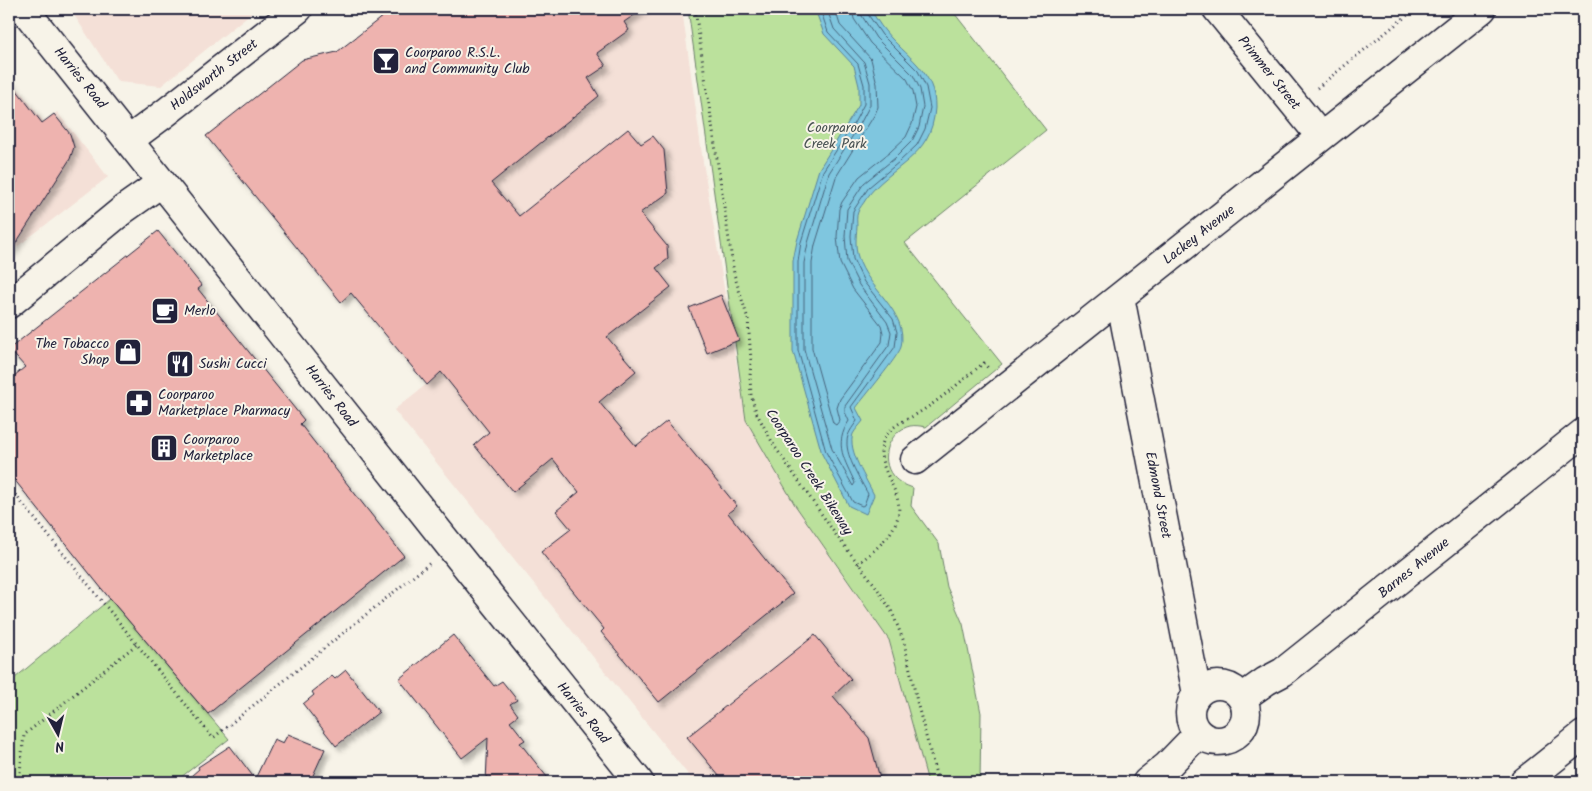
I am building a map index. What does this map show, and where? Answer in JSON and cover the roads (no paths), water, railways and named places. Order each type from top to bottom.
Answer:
[{"type":"street","name":"Harries Road","points":[[24,9],[639,782]]},
{"type":"street","name":"Holdsworth Street","points":[[129,140],[298,9]]},
{"type":"street","name":"Primmer Street","points":[[1217,9],[1321,137]]},
{"type":"street","name":"Lackey Avenue","points":[[915,460],[1482,9]]},
{"type":"street","points":[[9,304],[124,209],[161,183]]},
{"type":"street","name":"Edmond Street","points":[[1120,297],[1197,694]]},
{"type":"street","name":"Barnes Avenue","points":[[1242,698],[1266,681],[1283,672],[1580,441]]},
{"type":"street","points":[[1212,685],[1221,685],[1229,687],[1242,698],[1246,707],[1246,716],[1244,725],[1239,733],[1223,742],[1214,742],[1198,734],[1192,727],[1189,709],[1197,694],[1204,688],[1212,685]]},
{"type":"street","points":[[1146,782],[1167,766],[1198,734]]},
{"type":"street","points":[[1524,782],[1583,736]]},
{"type":"water","points":[[815,9],[870,9],[885,31],[925,74],[934,95],[935,108],[932,125],[926,139],[908,160],[876,187],[860,207],[857,215],[856,250],[858,257],[870,280],[893,311],[899,322],[902,334],[899,352],[856,408],[863,421],[853,434],[853,448],[874,495],[866,514],[849,506],[822,454],[793,351],[793,261],[797,241],[819,169],[859,105],[859,86],[854,66],[824,34]]},
{"type":"place","name":"Coorparoo R.S.L. and Community Club","points":[[386,61]]},
{"type":"place","name":"Merlo","points":[[165,311]]},
{"type":"place","name":"The Tobacco Shop","points":[[128,352]]},
{"type":"place","name":"Sushi Cucci","points":[[180,364]]},
{"type":"place","name":"Coorparoo Marketplace Pharmacy","points":[[139,403]]},
{"type":"place","name":"Coorparoo Marketplace","points":[[164,448]]},
{"type":"park label","name":"Coorparoo Creek Park","points":[[835,136]]}]
